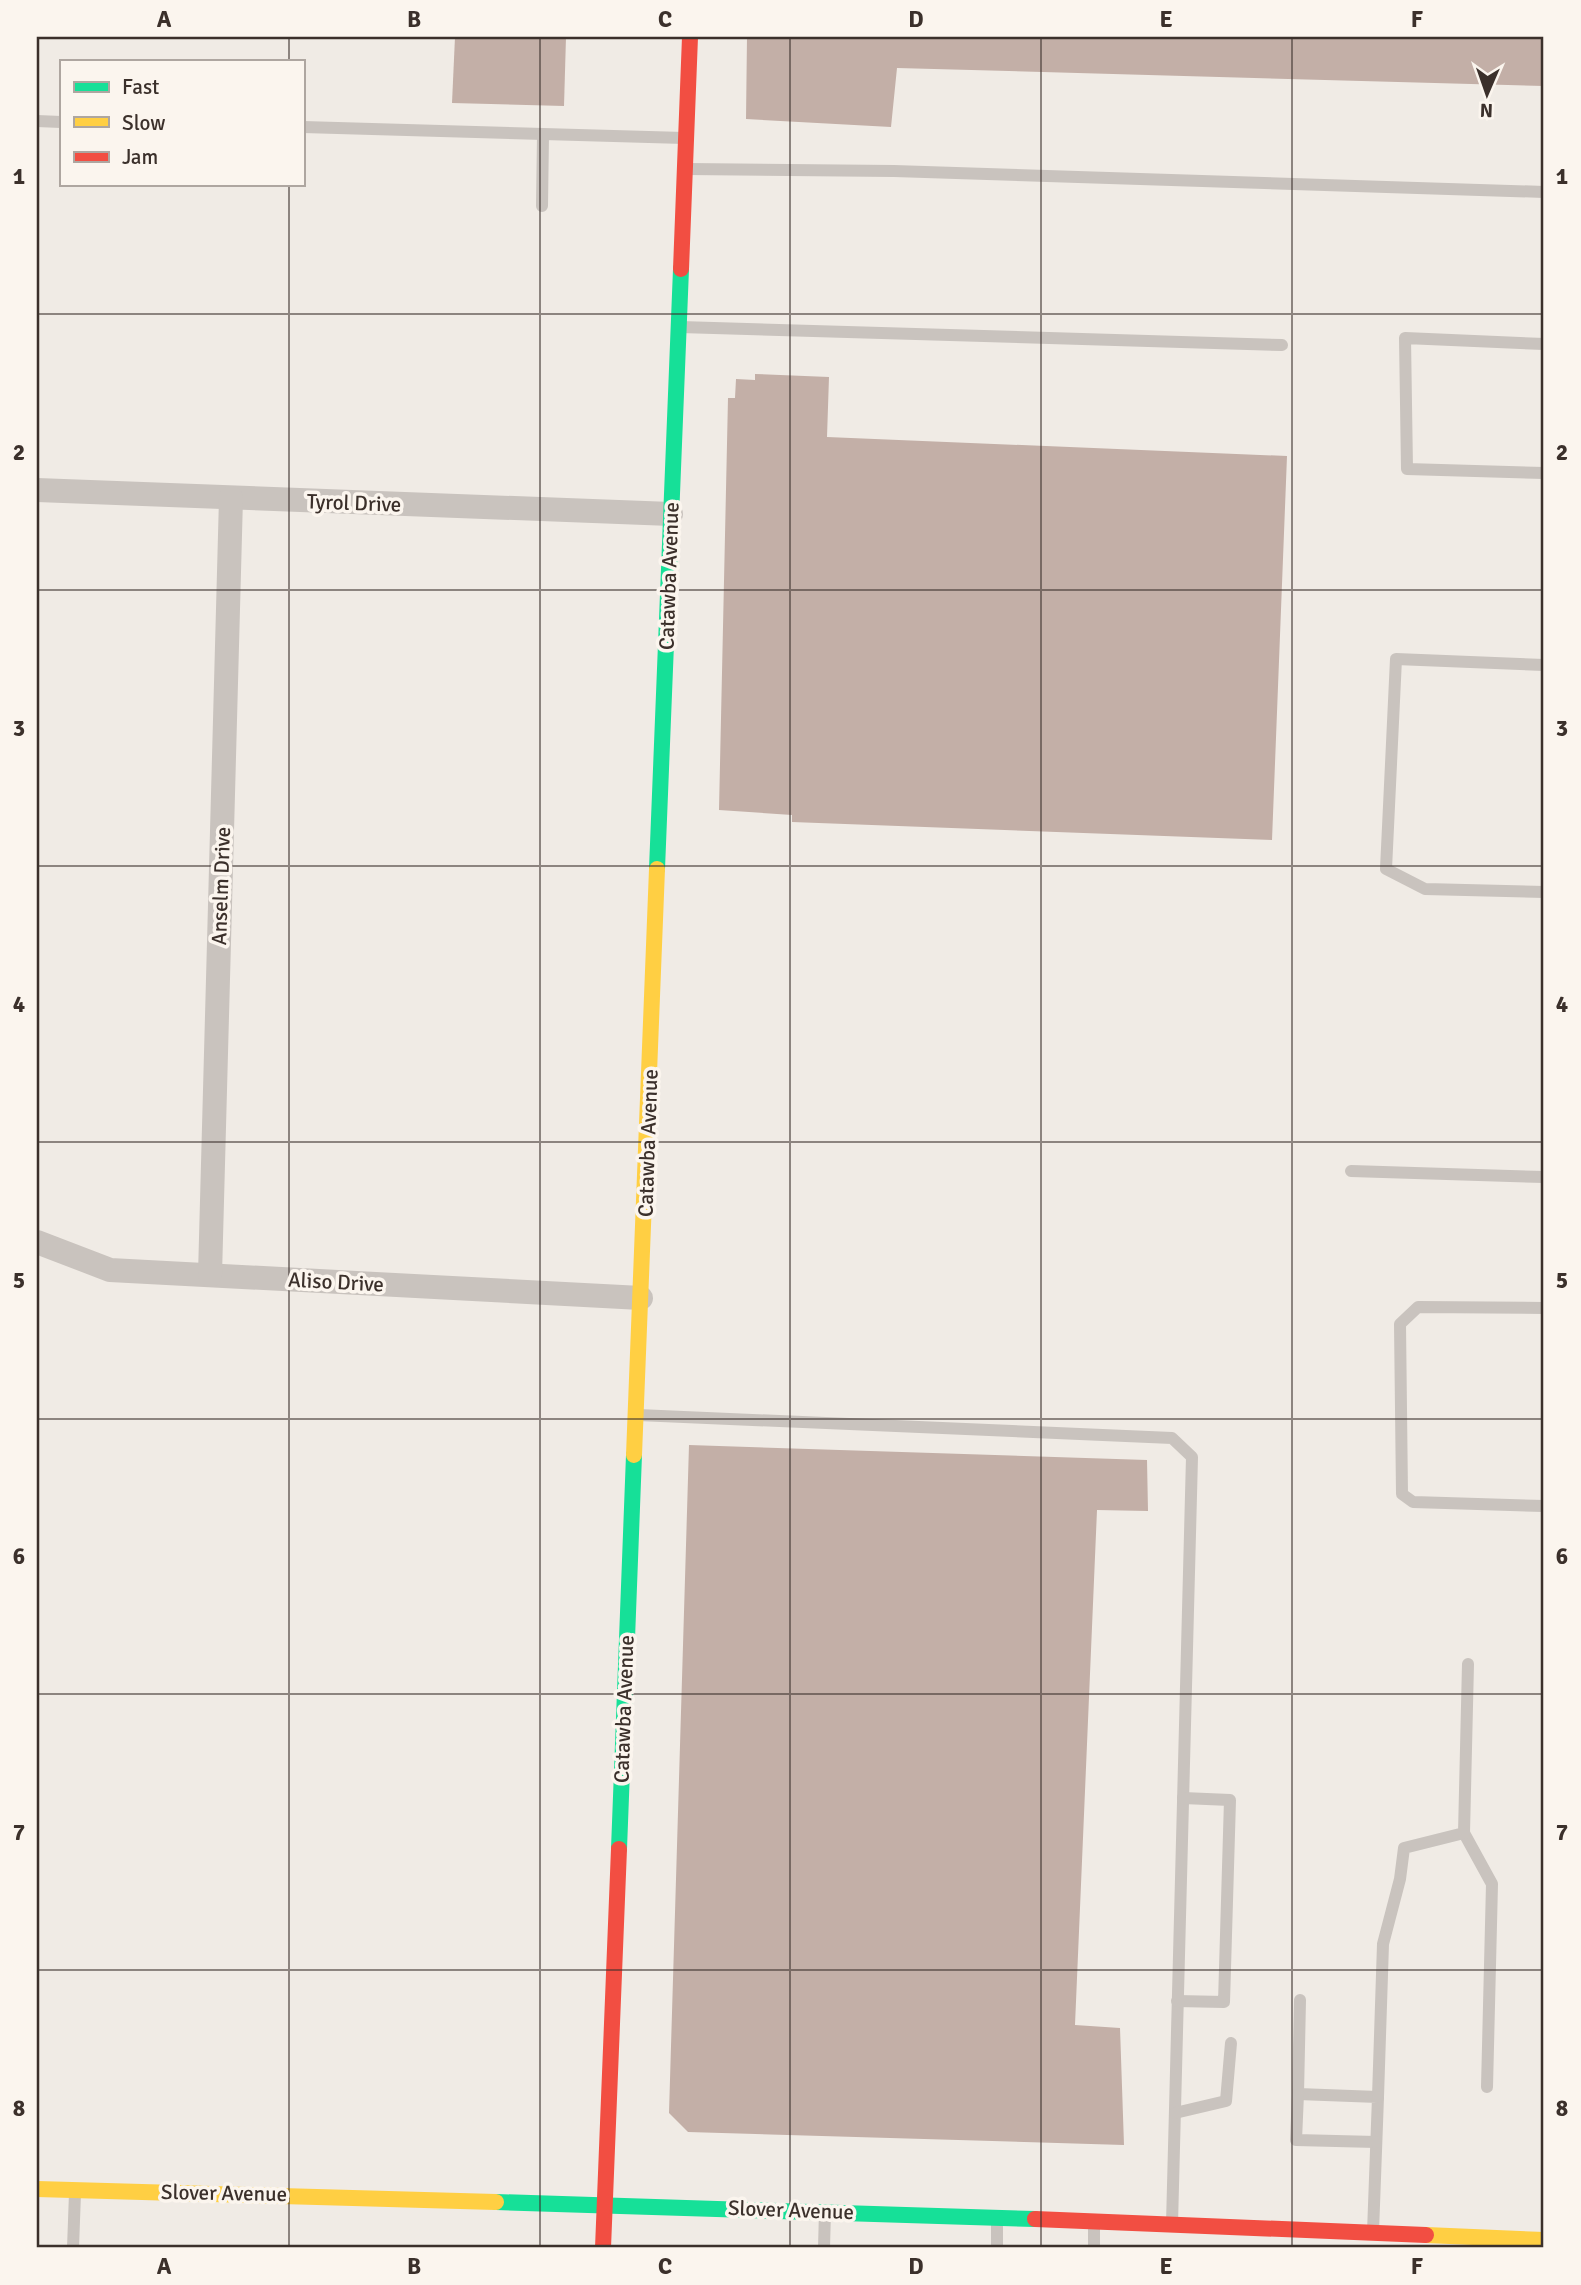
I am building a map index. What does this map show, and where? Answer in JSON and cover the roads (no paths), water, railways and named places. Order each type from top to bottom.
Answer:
[{"type":"street","name":"Catawba Avenue","points":[[603,2248],[690,37]]},
{"type":"street","name":"Tyrol Drive","points":[[37,490],[671,514]]},
{"type":"street","name":"Anselm Drive","points":[[210,1275],[231,498]]},
{"type":"street","name":"Aliso Drive","points":[[37,1242],[110,1270],[641,1298]]},
{"type":"street","name":"Slover Avenue","points":[[37,2189],[604,2204],[1094,2221],[1351,2240],[1373,2233],[1544,2240]]},
{"type":"lane","points":[[37,121],[60,122]]},
{"type":"lane","points":[[304,127],[686,138]]},
{"type":"lane","points":[[542,206],[543,135]]},
{"type":"lane","points":[[685,169],[894,171],[1544,192]]},
{"type":"lane","points":[[679,327],[1282,345]]},
{"type":"lane","points":[[1544,344],[1405,338],[1407,468],[1544,472]]},
{"type":"lane","points":[[1544,665],[1396,659],[1386,869],[1425,889],[1544,892]]},
{"type":"lane","points":[[1351,1171],[1544,1177]]},
{"type":"lane","points":[[1544,1308],[1418,1307],[1400,1324],[1402,1494],[1413,1502],[1544,1506]]},
{"type":"lane","points":[[636,1415],[1172,1438],[1192,1457],[1172,2225]]},
{"type":"lane","points":[[1468,1664],[1464,1833],[1492,1884],[1486,2087]]},
{"type":"lane","points":[[1177,2001],[1224,2002],[1230,1800],[1183,1798]]},
{"type":"lane","points":[[1373,2233],[1383,1944],[1400,1879],[1404,1848],[1464,1833]]},
{"type":"lane","points":[[1300,2000],[1296,2140],[1376,2142]]},
{"type":"lane","points":[[1175,2113],[1226,2101],[1231,2043]]},
{"type":"lane","points":[[1298,2094],[1378,2097]]},
{"type":"lane","points":[[73,2248],[76,2190]]},
{"type":"lane","points":[[824,2248],[825,2211]]},
{"type":"lane","points":[[997,2218],[997,2248]]},
{"type":"lane","points":[[1094,2221],[1094,2248]]}]
